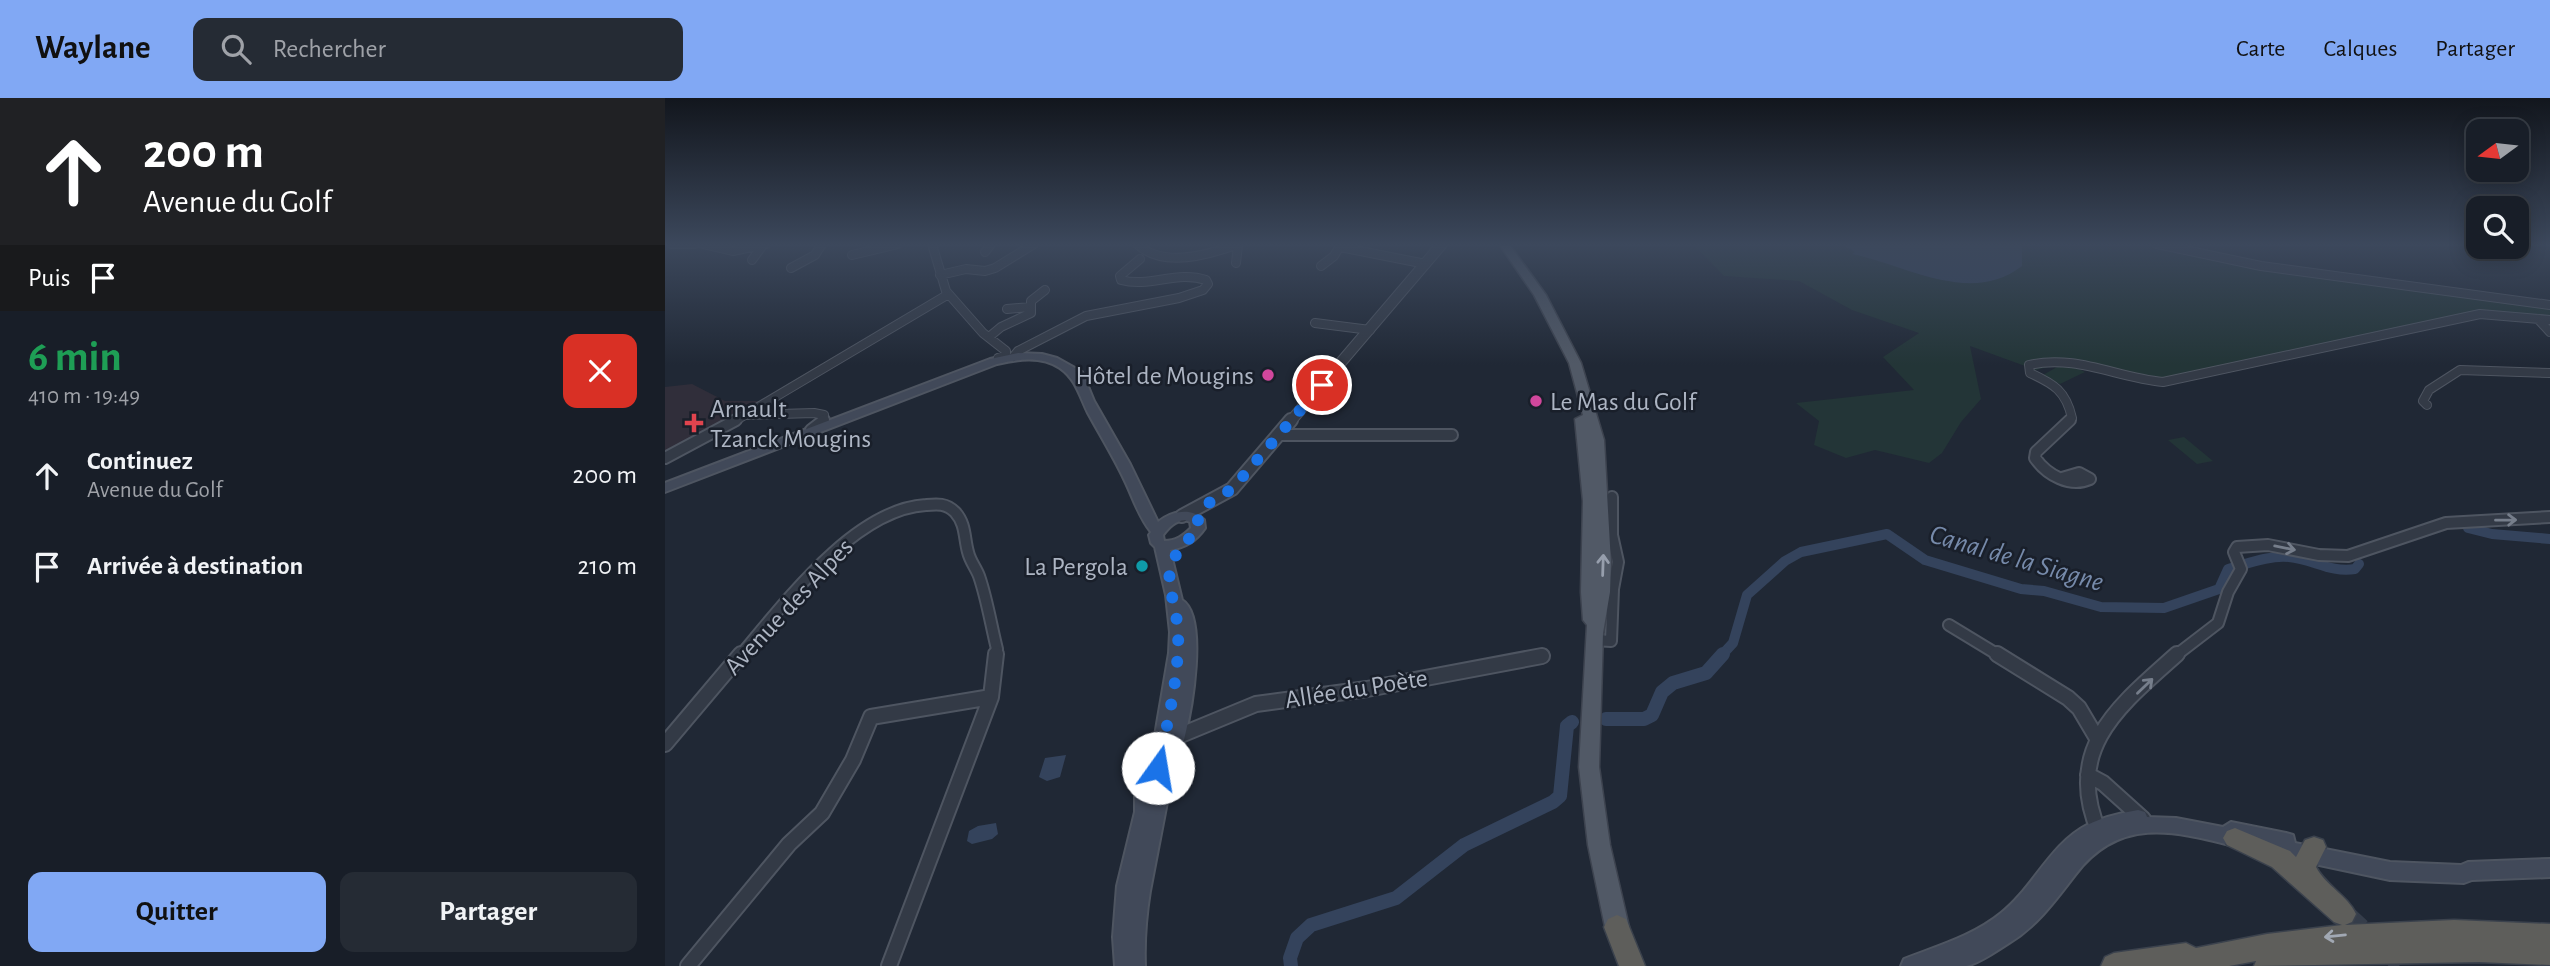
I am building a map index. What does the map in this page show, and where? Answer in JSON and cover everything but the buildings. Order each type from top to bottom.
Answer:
[{"type":"highway","points":[[2235,838],[2281,859],[2343,914]]},
{"type":"highway","points":[[2312,851],[2304,862],[2304,871],[2313,885]]},
{"type":"highway","points":[[1617,927],[1628,966]]},
{"type":"highway","points":[[2114,966],[2342,935],[2398,932],[2550,936]]},
{"type":"highway","points":[[2267,966],[2370,952],[2478,949],[2550,953]]},
{"type":"highway","points":[[2173,966],[2232,951]]},
{"type":"main road","points":[[1527,285],[1535,296]]},
{"type":"main road","points":[[1528,285],[1566,365],[1582,421],[1590,474],[1588,592],[1594,637],[1589,766],[1599,845],[1617,927]]},
{"type":"main road","points":[[665,488],[1020,352]]},
{"type":"main road","points":[[891,400],[954,370],[1020,352],[1058,362],[1073,371],[1080,383],[1160,538],[1174,595],[1178,632],[1173,688],[1155,784],[1157,817],[1137,910],[1134,966]]},
{"type":"main road","points":[[1147,514],[1198,520],[1196,532],[1184,541],[1169,573]]},
{"type":"main road","points":[[1160,538],[1178,517]]},
{"type":"main road","points":[[1160,538],[1184,541]]},
{"type":"main road","points":[[1126,966],[1123,917],[1144,812],[1175,737],[1188,635],[1187,619],[1174,595]]},
{"type":"main road","points":[[1912,966],[1985,935],[2010,919],[2068,850],[2099,832],[2113,832],[2145,822],[2178,820],[2417,874],[2550,868]]},
{"type":"main road","points":[[2145,822],[2312,851]]},
{"type":"main road","points":[[1942,966],[1994,943],[2018,926],[2039,907],[2099,832]]},
{"type":"street","points":[[943,285],[947,295],[989,337],[1006,351],[1020,352],[1099,312],[1179,298],[1203,290],[1208,285]]},
{"type":"street","points":[[1178,517],[1232,489],[1409,285]]},
{"type":"street","points":[[2402,285],[2550,304]]},
{"type":"street","points":[[1031,315],[1031,301],[1045,290]]},
{"type":"street","points":[[665,458],[746,415],[947,295]]},
{"type":"street","points":[[1007,309],[1031,315]]},
{"type":"street","points":[[2062,478],[2048,473],[2035,458],[2036,452],[2072,418],[2068,395],[2056,385],[2030,373],[2029,365],[2044,359],[2061,358],[2147,382],[2164,382],[2480,314],[2550,320]]},
{"type":"street","points":[[989,337],[1001,327],[1031,315]]},
{"type":"street","points":[[2538,319],[2550,332]]},
{"type":"street","points":[[1315,323],[1370,330]]},
{"type":"street","points":[[2427,405],[2423,401],[2429,390],[2460,370],[2550,373]]},
{"type":"street","points":[[746,415],[818,413],[826,416],[821,424],[777,445]]},
{"type":"street","points":[[1280,435],[1452,435]]},
{"type":"street","points":[[1594,637],[1611,641],[1613,589],[1618,562],[1612,535],[1612,497]]},
{"type":"street","name":"Avenue des Alpes","points":[[665,744],[751,639],[857,532],[887,513],[907,506],[943,504],[955,512],[964,526],[968,554],[979,575],[996,649],[991,697],[889,966]]},
{"type":"street","points":[[1198,520],[1207,504]]},
{"type":"street","points":[[2099,832],[2091,811],[2088,775],[2089,759],[2099,738],[2116,714],[2185,647],[2217,624],[2228,592],[2237,582],[2240,566],[2234,552],[2237,547],[2256,544],[2319,555],[2348,556],[2447,523],[2550,517]]},
{"type":"street","points":[[1949,625],[2068,698],[2079,708],[2099,738]]},
{"type":"street","name":"Allée du Poète","points":[[1175,737],[1256,704],[1367,689],[1542,656]]},
{"type":"street","points":[[688,966],[789,844],[822,813],[853,761],[871,718],[991,697]]},
{"type":"street","points":[[2088,775],[2103,783],[2145,822]]},
{"type":"shaded area","points":[[1805,285],[2409,285],[2550,306],[2550,319],[2480,312],[2143,383],[2069,362],[2067,363],[2085,372],[2060,384],[2043,375],[2064,363],[2036,370],[1970,346],[1981,399],[1961,422],[1942,453],[1929,463],[1875,450],[1846,458],[1814,445],[1819,421],[1796,403],[1914,390],[1883,357],[1919,333],[1852,310]]},
{"type":"shaded area","name":"Arnault Tzanck Mougins","points":[[692,384],[725,401],[760,401],[665,455],[665,387]]},
{"type":"shaded area","points":[[2184,437],[2213,461],[2197,464],[2168,440]]},
{"type":"water","points":[[1066,755],[1060,777],[1047,781],[1039,777],[1045,758]]},
{"type":"water","points":[[996,823],[998,834],[992,839],[972,844],[967,841],[969,831],[978,826]]},
{"type":"waterway","name":"Canal de la Siagne","points":[[2468,528],[2492,534],[2550,539]]},
{"type":"waterway","name":"Canal de la Siagne","points":[[1721,656],[1733,643],[1747,595],[1785,561],[1801,552],[1887,534],[1925,560],[2021,589],[2044,591],[2101,607],[2164,608],[2219,589],[2228,569],[2266,559],[2289,557],[2346,570],[2355,569],[2359,564]]},
{"type":"waterway","name":"Canal de la Siagne","points":[[1606,719],[1644,719],[1652,715],[1662,692],[1673,683],[1706,673],[1723,654]]},
{"type":"waterway","name":"Canal de la Siagne","points":[[1291,966],[1290,958],[1297,938],[1311,925],[1396,898],[1464,845],[1553,802],[1560,796],[1567,726],[1572,722]]},
{"type":"tunnel","points":[[2343,914],[2399,966]]},
{"type":"place","name":"Hôtel de Mougins","points":[[1268,375]]},
{"type":"place","name":"Le Mas du Golf","points":[[1536,401]]},
{"type":"place","name":"Arnault Tzanck Mougins","points":[[694,423]]},
{"type":"place","name":"La Pergola","points":[[1142,566]]},
{"type":"route","points":[[1158,768],[1177,653],[1178,626],[1169,573],[1177,552],[1184,541],[1196,532],[1198,520],[1207,504],[1232,489],[1322,385]]}]
